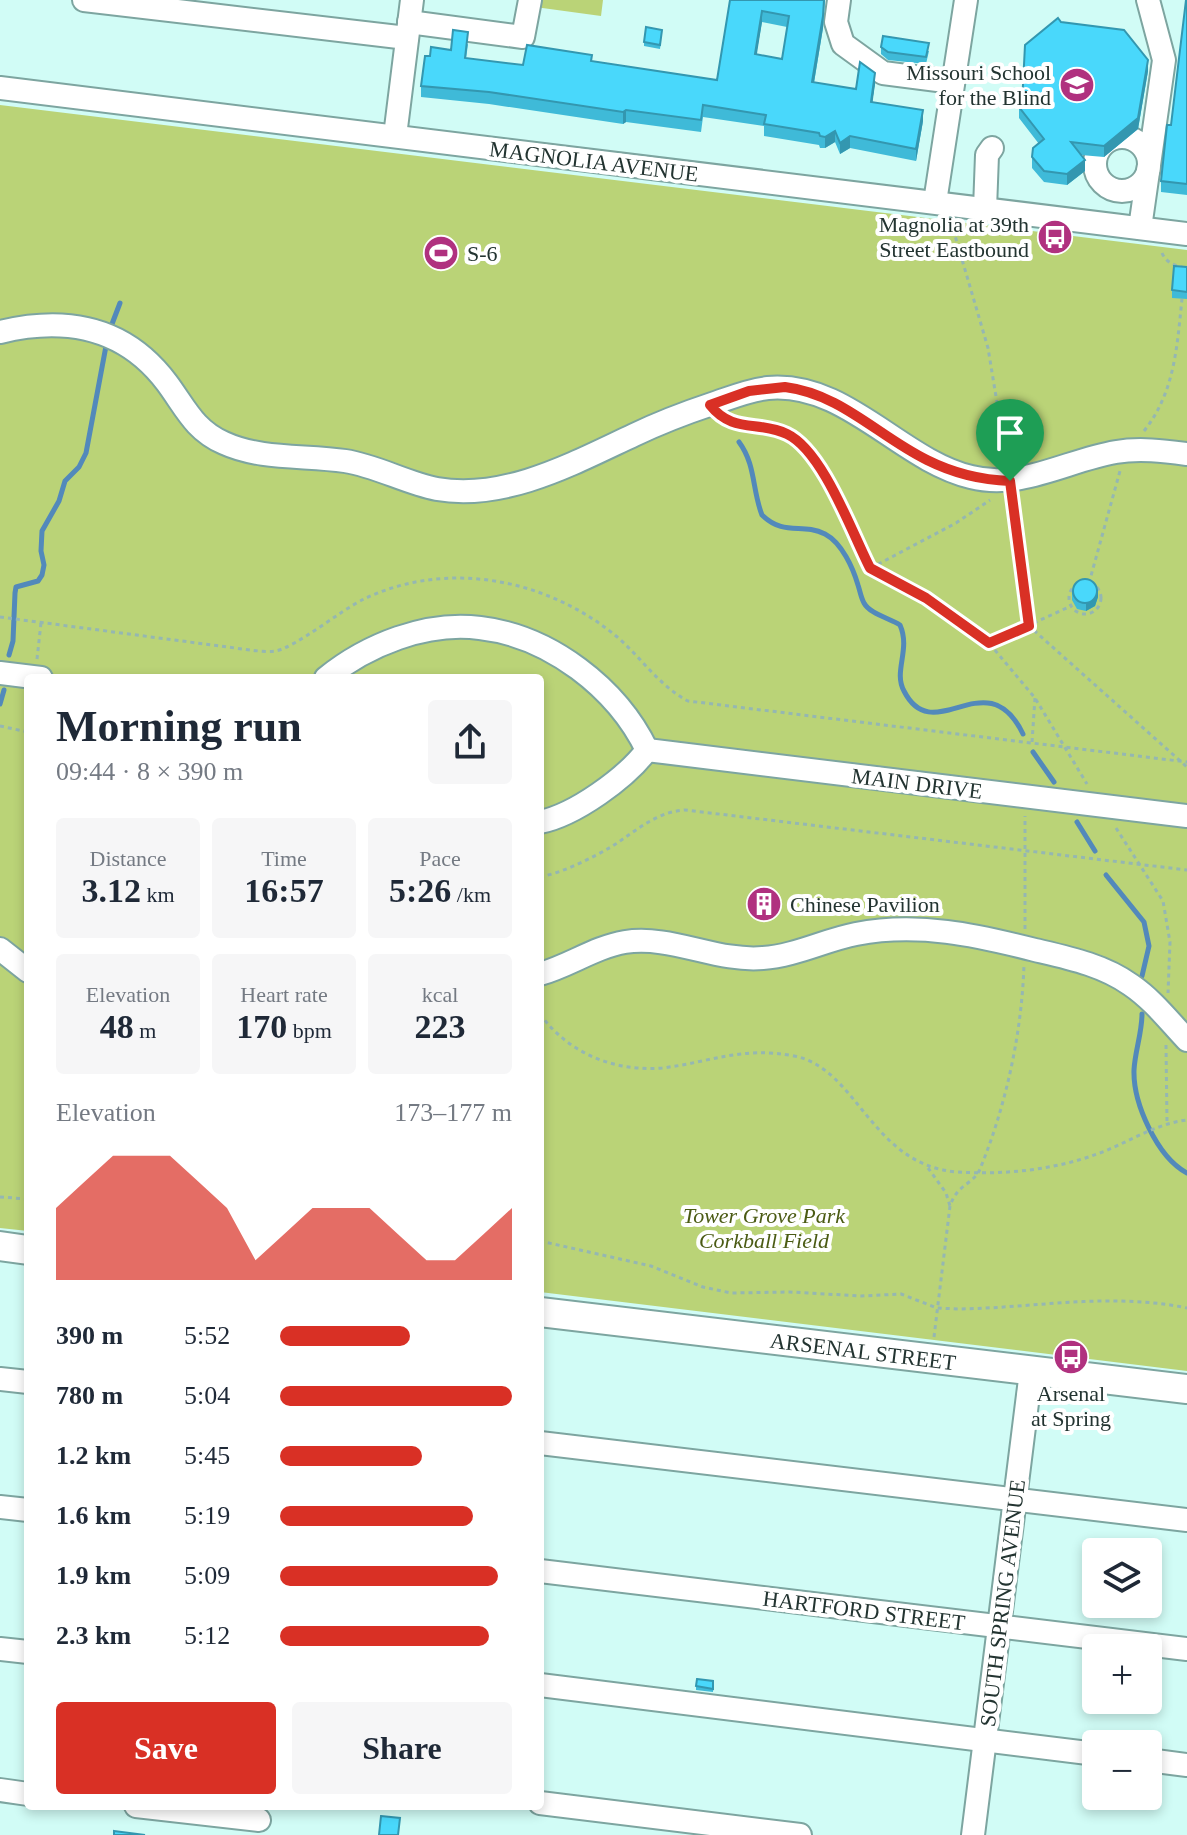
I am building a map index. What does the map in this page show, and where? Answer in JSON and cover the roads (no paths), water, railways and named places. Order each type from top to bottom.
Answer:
[{"type":"main road","points":[[0,1246],[24,1249]]},
{"type":"main road","name":"ARSENAL STREET","points":[[544,1312],[1187,1389]]},
{"type":"street","points":[[84,0],[410,20],[523,37],[530,0]]},
{"type":"street","points":[[839,0],[836,22],[843,44],[883,73],[953,82]]},
{"type":"street","points":[[935,202],[966,0]]},
{"type":"street","points":[[1140,228],[1164,60],[1148,0]]},
{"type":"street","points":[[395,136],[410,20]]},
{"type":"street","name":"MAGNOLIA AVENUE","points":[[0,88],[935,202],[986,198],[1187,234]]},
{"type":"street","points":[[0,332],[50,325],[97,330],[114,337],[152,365],[190,419],[204,433],[223,443],[267,454],[346,461],[452,491],[491,489],[534,477],[578,462],[636,434],[710,405],[766,388],[801,389],[836,404],[936,464],[972,477],[1010,481],[1116,452],[1187,454]]},
{"type":"street","points":[[331,674],[347,661],[384,643],[427,630],[479,627],[515,636],[547,649],[581,671],[610,696],[635,726],[647,750],[635,766],[591,798],[544,821]]},
{"type":"street","points":[[0,673],[24,676]]},
{"type":"street","name":"MAIN DRIVE","points":[[647,750],[1187,816]]},
{"type":"street","points":[[544,973],[626,942],[664,943],[738,958],[762,958],[856,934],[919,928],[974,935],[1087,963],[1111,973],[1149,999],[1187,1040]]},
{"type":"street","points":[[0,949],[24,968]]},
{"type":"street","name":"SOUTH SPRING AVENUE","points":[[973,1835],[1031,1371]]},
{"type":"street","points":[[0,1379],[24,1382]]},
{"type":"street","points":[[544,1443],[1187,1520]]},
{"type":"street","points":[[0,1507],[24,1510]]},
{"type":"street","name":"HARTFORD STREET","points":[[544,1571],[1187,1649]]},
{"type":"street","points":[[0,1649],[24,1652]]},
{"type":"street","points":[[544,1685],[1082,1752]]},
{"type":"street","points":[[1162,1762],[1187,1765]]},
{"type":"street","points":[[0,1790],[24,1793]]},
{"type":"street","points":[[544,1803],[800,1835]]},
{"type":"street","points":[[171,1810],[259,1820]]},
{"type":"waterway","points":[[112,324],[120,303]]},
{"type":"waterway","points":[[9,655],[13,641],[16,587],[38,581],[42,575],[42,531],[59,501],[65,481],[79,467],[86,453],[106,346]]},
{"type":"waterway","points":[[739,442],[751,469],[762,515],[778,526],[809,529],[831,538],[850,564],[867,607],[900,625],[904,643],[901,683],[916,707],[930,712],[977,703],[993,704],[1009,713],[1023,734]]},
{"type":"waterway","points":[[0,704],[4,690]]},
{"type":"waterway","points":[[1033,752],[1054,782]]},
{"type":"waterway","points":[[1077,822],[1095,851]]},
{"type":"waterway","points":[[1106,875],[1144,922],[1149,946],[1142,976]]},
{"type":"waterway","points":[[1142,1014],[1134,1070],[1142,1113],[1166,1155],[1187,1173]]},
{"type":"place","name":"Missouri School for the Blind","points":[[1077,85]]},
{"type":"place","name":"Magnolia at 39th Street Eastbound","points":[[1055,237]]},
{"type":"place","name":"S-6","points":[[441,253]]},
{"type":"place","name":"Chinese Pavilion","points":[[764,904]]},
{"type":"place","name":"Arsenal at Spring","points":[[1071,1357]]},
{"type":"park label","name":"Tower Grove Park Corkball Field","points":[[764,1228]]}]
